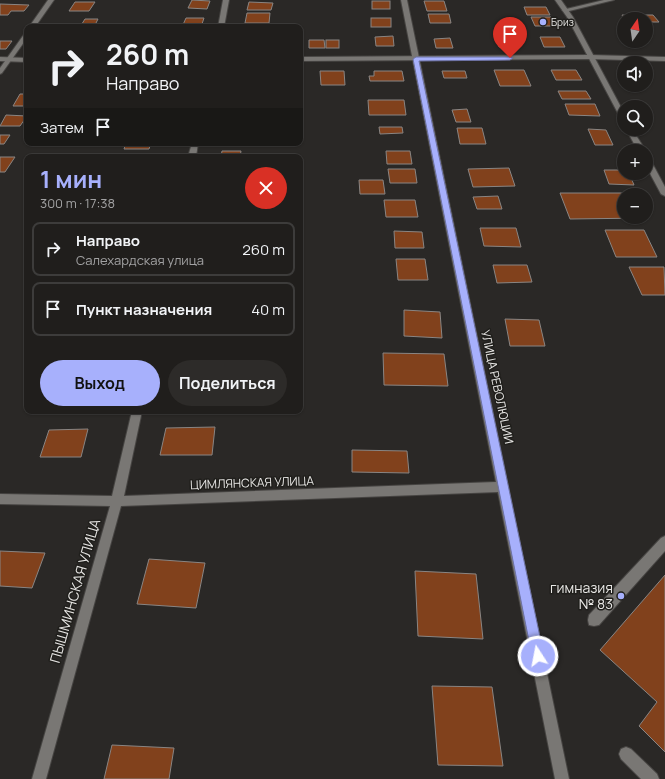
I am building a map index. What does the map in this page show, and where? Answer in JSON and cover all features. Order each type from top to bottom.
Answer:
[{"type":"street","points":[[34,24],[51,0]]},
{"type":"street","points":[[222,24],[226,0]]},
{"type":"street","name":"УЛИЦА РЕВОЛЮЦИИ","points":[[404,0],[504,487],[562,779]]},
{"type":"street","points":[[558,0],[565,10],[617,106]]},
{"type":"street","points":[[565,10],[611,0]]},
{"type":"street","points":[[0,72],[24,38]]},
{"type":"street","points":[[303,59],[590,57],[665,59]]},
{"type":"street","points":[[0,60],[24,60]]},
{"type":"street","points":[[653,172],[665,194]]},
{"type":"street","name":"ПЫШМИНСКАЯ УЛИЦА","points":[[39,779],[117,501],[136,414]]},
{"type":"street","name":"ЦИМЛЯНСКАЯ УЛИЦА","points":[[0,499],[117,501],[504,487]]},
{"type":"street","points":[[594,620],[665,542]]},
{"type":"street","points":[[626,754],[652,779]]},
{"type":"building","points":[[192,0],[210,1],[207,9],[188,8]]},
{"type":"building","points":[[372,1],[390,1],[390,9],[372,9]]},
{"type":"building","points":[[424,1],[444,1],[447,11],[427,11]]},
{"type":"building","points":[[75,2],[95,2],[89,11],[69,11]]},
{"type":"building","points":[[249,2],[273,3],[271,10],[247,10]]},
{"type":"building","points":[[0,4],[29,5],[24,11],[11,11],[8,15],[0,15]]},
{"type":"building","points":[[524,7],[546,7],[550,15],[527,15]]},
{"type":"building","points":[[247,13],[270,13],[269,23],[245,23]]},
{"type":"building","points":[[428,14],[449,14],[451,23],[430,23]]},
{"type":"building","points":[[653,15],[659,22],[653,22]]},
{"type":"building","name":"Бриз","points":[[531,17],[551,17],[556,26],[535,26]]},
{"type":"building","points":[[186,18],[204,18],[202,24],[183,24]]},
{"type":"building","points":[[371,18],[391,18],[391,27],[371,27]]},
{"type":"building","points":[[85,19],[98,19],[96,24],[82,24]]},
{"type":"building","points":[[393,36],[394,46],[376,46],[375,37]]},
{"type":"building","points":[[540,37],[560,37],[565,47],[544,47]]},
{"type":"building","points":[[450,38],[453,48],[436,48],[434,39]]},
{"type":"building","points":[[511,38],[515,47],[499,47],[496,39]]},
{"type":"building","points":[[309,40],[324,40],[325,48],[309,48]]},
{"type":"building","points":[[326,40],[339,40],[339,48],[326,48]]},
{"type":"building","points":[[0,41],[12,41],[6,49],[0,49]]},
{"type":"building","points":[[494,70],[524,70],[531,86],[500,86]]},
{"type":"building","points":[[551,70],[576,70],[582,80],[556,80]]},
{"type":"building","points":[[320,71],[344,71],[345,85],[321,85]]},
{"type":"building","points":[[374,71],[402,71],[404,81],[370,81],[369,76],[374,76]]},
{"type":"building","points":[[442,71],[465,71],[467,78],[444,78]]},
{"type":"building","points":[[558,91],[586,91],[591,99],[562,99]]},
{"type":"building","points":[[20,94],[24,94],[24,106],[13,106]]},
{"type":"building","points":[[368,100],[404,100],[406,115],[369,115]]},
{"type":"building","points":[[565,104],[595,104],[600,116],[569,115]]},
{"type":"building","points":[[467,109],[471,122],[456,122],[452,110]]},
{"type":"building","points":[[6,115],[24,116],[24,120],[20,126],[0,126]]},
{"type":"building","points":[[379,127],[402,127],[403,133],[380,134]]},
{"type":"building","points":[[457,128],[482,128],[486,144],[460,144]]},
{"type":"building","points":[[588,129],[606,130],[613,145],[595,145]]},
{"type":"building","points":[[0,135],[10,135],[4,144],[0,144]]},
{"type":"building","points":[[125,146],[150,146],[149,149],[124,149]]},
{"type":"building","points":[[222,151],[241,151],[240,154],[222,154]]},
{"type":"building","points":[[386,151],[410,151],[412,164],[387,164]]},
{"type":"building","points":[[0,157],[15,157],[5,172],[0,172]]},
{"type":"building","points":[[509,168],[515,186],[473,187],[468,169]]},
{"type":"building","points":[[388,169],[415,169],[417,183],[390,183]]},
{"type":"building","points":[[604,170],[617,170],[617,180],[632,180],[634,185],[609,184]]},
{"type":"building","points":[[359,180],[383,180],[385,194],[360,194]]},
{"type":"building","points":[[560,193],[617,193],[617,218],[570,219]]},
{"type":"building","points":[[498,196],[502,209],[477,209],[473,197]]},
{"type":"building","points":[[384,200],[415,200],[418,217],[386,217]]},
{"type":"building","points":[[480,228],[516,228],[521,247],[484,246]]},
{"type":"building","points":[[605,230],[644,230],[657,257],[616,257]]},
{"type":"building","points":[[394,231],[422,232],[424,248],[395,248]]},
{"type":"building","points":[[396,259],[425,259],[428,280],[398,280]]},
{"type":"building","points":[[493,265],[527,265],[532,282],[497,283]]},
{"type":"building","points":[[629,267],[664,267],[665,295],[642,295]]},
{"type":"building","points":[[404,310],[440,312],[442,338],[404,336]]},
{"type":"building","points":[[505,319],[539,320],[545,346],[510,346]]},
{"type":"building","points":[[383,353],[444,354],[448,386],[384,385]]},
{"type":"building","points":[[215,427],[212,455],[160,455],[166,428]]},
{"type":"building","points":[[88,429],[81,457],[40,457],[49,430]]},
{"type":"building","points":[[352,450],[407,451],[409,473],[352,472]]},
{"type":"building","points":[[0,551],[45,553],[32,588],[0,586]]},
{"type":"building","points":[[149,559],[205,563],[196,608],[137,604]]},
{"type":"building","points":[[415,571],[476,574],[483,639],[418,636]]},
{"type":"building","points":[[665,575],[665,752],[639,726],[657,702],[600,650]]},
{"type":"building","points":[[432,686],[492,687],[503,766],[438,765]]},
{"type":"building","points":[[112,745],[174,748],[169,779],[104,779]]},
{"type":"place","name":"Бриз","points":[[543,22]]},
{"type":"place","name":"гимназия № 83","points":[[621,596]]},
{"type":"route","points":[[510,58],[416,59],[538,656]]}]
